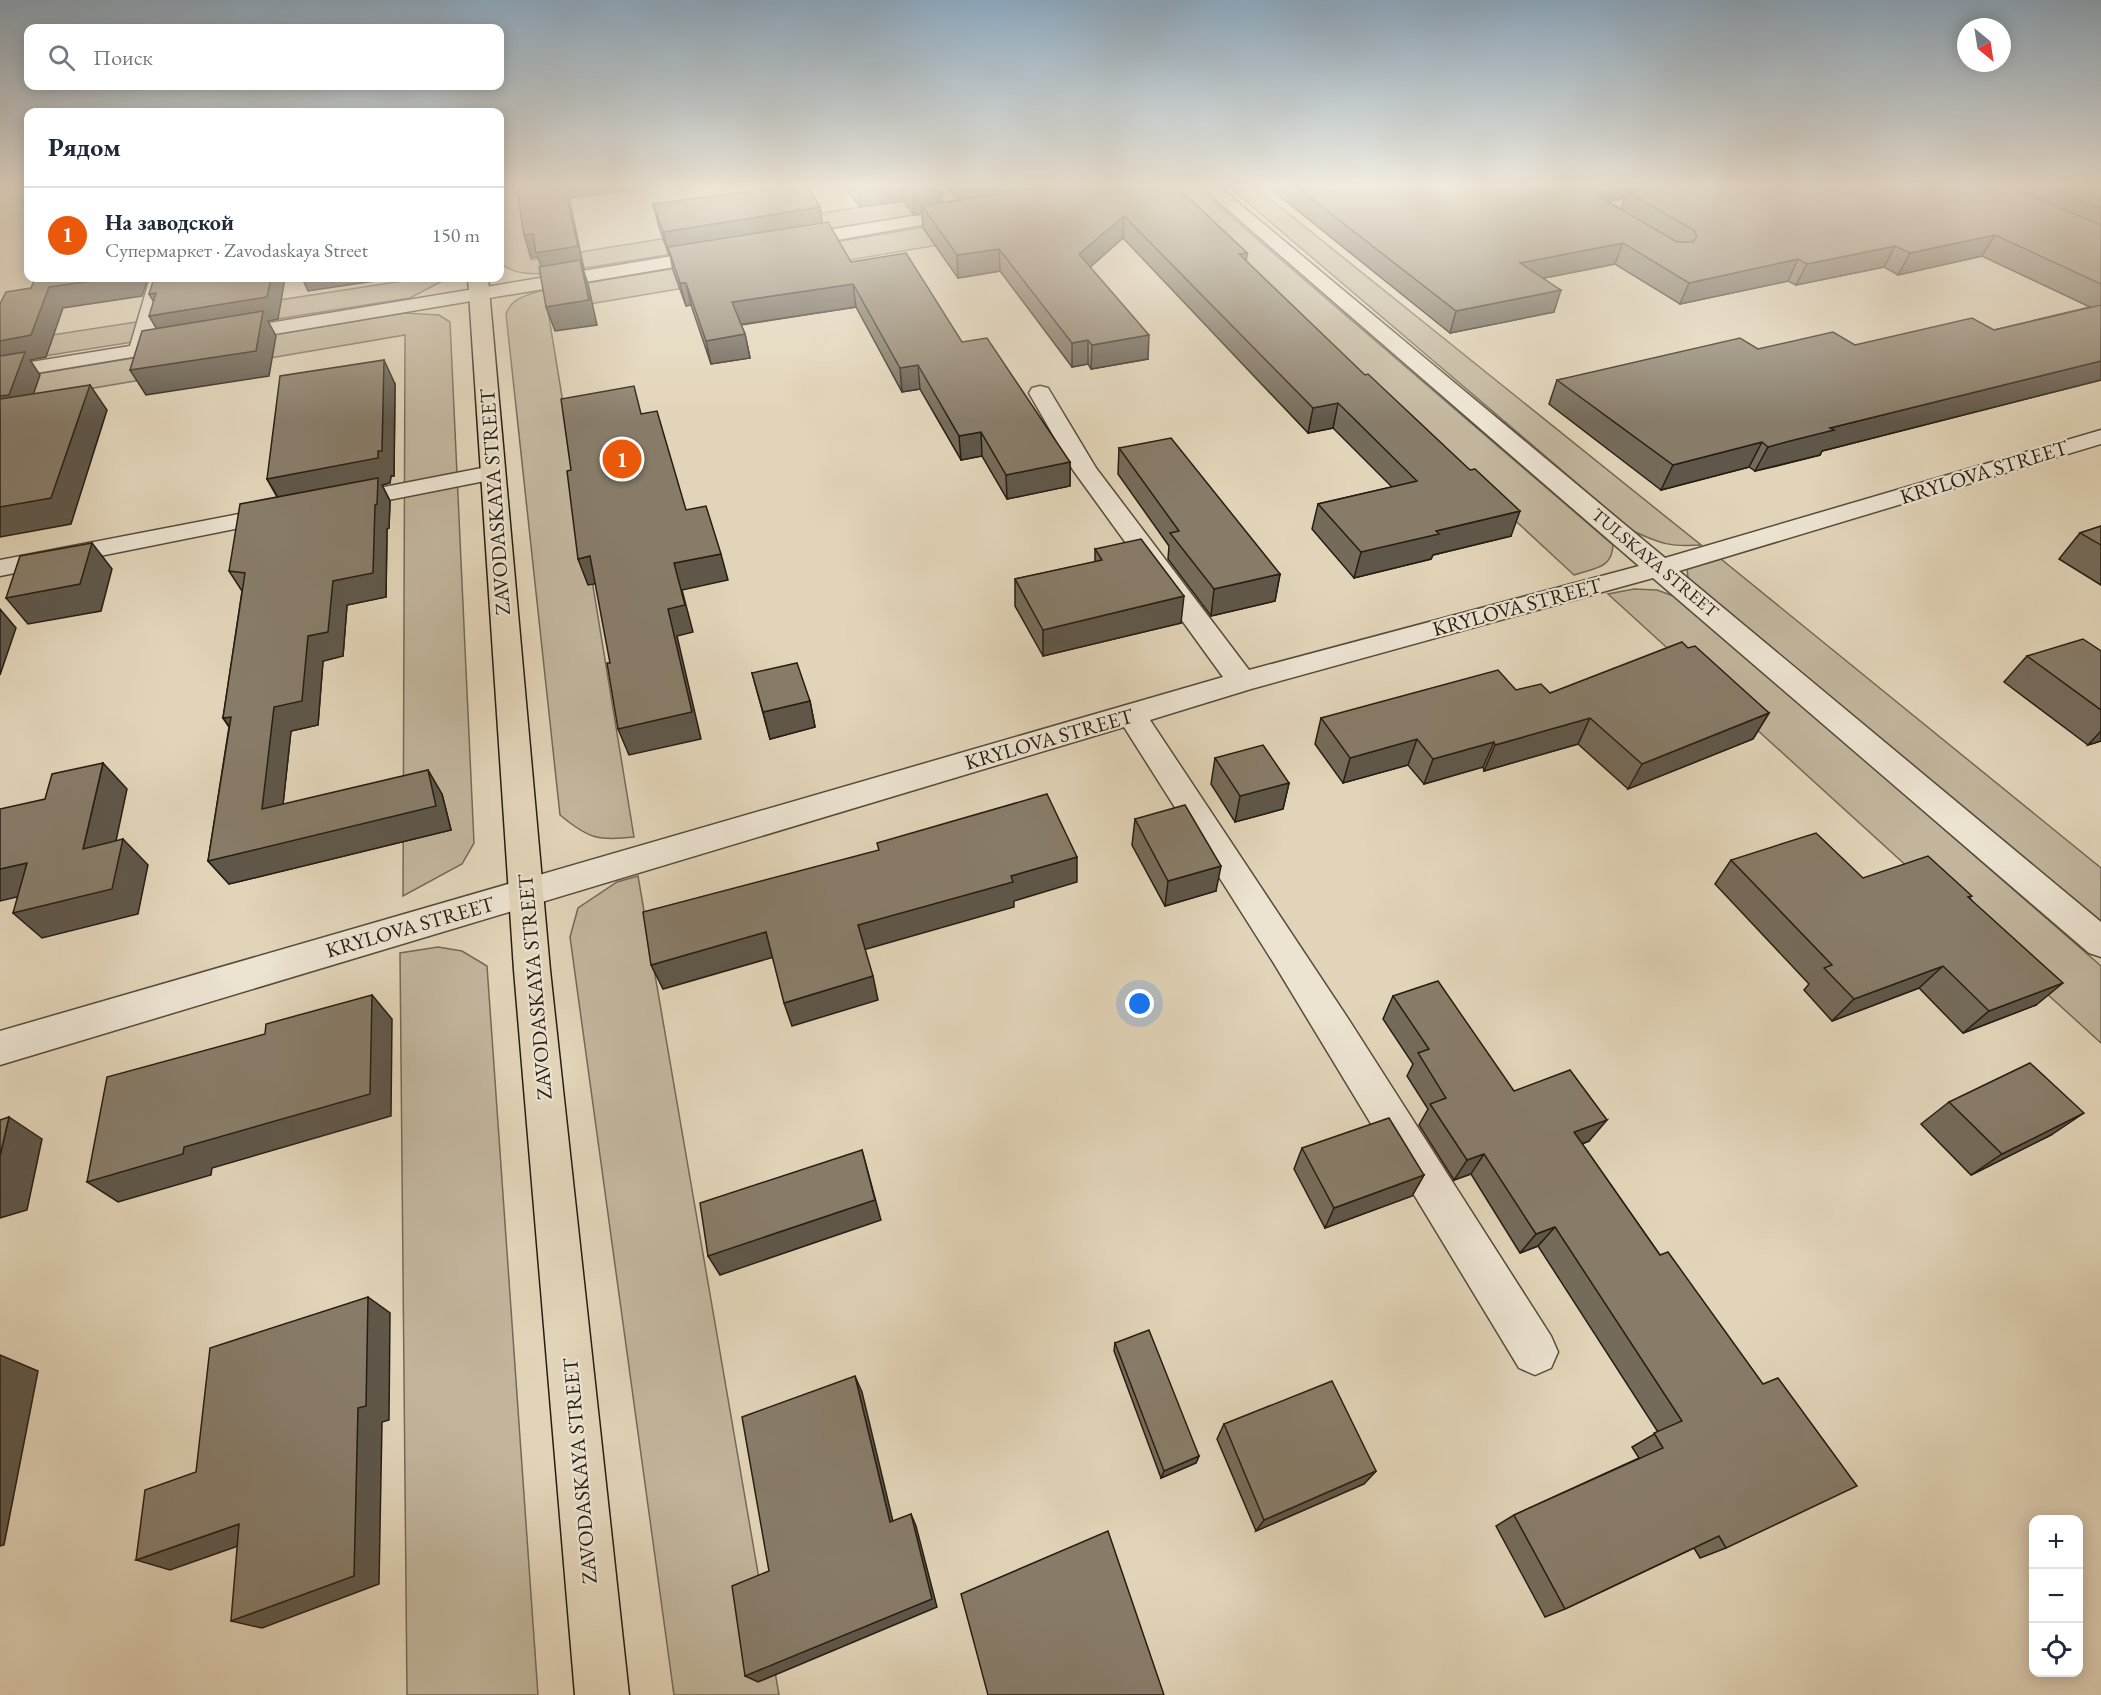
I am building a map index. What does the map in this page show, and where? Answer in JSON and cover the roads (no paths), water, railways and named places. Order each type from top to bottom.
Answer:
[{"type":"main road","name":"ZAVODASKAYA STREET","points":[[479,286],[492,473],[527,892],[602,1695]]},
{"type":"street","points":[[0,373],[203,340],[479,286],[639,264]]},
{"type":"street","name":"TULSKAYA STREET","points":[[1301,264],[2101,943]]},
{"type":"street","points":[[139,351],[158,282]]},
{"type":"street","points":[[1040,393],[1085,470],[1242,682]]},
{"type":"street","name":"KRYLOVA STREET","points":[[0,1048],[1242,682],[1660,568],[2101,437]]},
{"type":"street","points":[[0,568],[99,547],[492,473]]},
{"type":"street","points":[[1131,715],[1210,834],[1355,1062],[1535,1352]]},
{"type":"place","name":"На заводской","points":[[622,459]]}]
